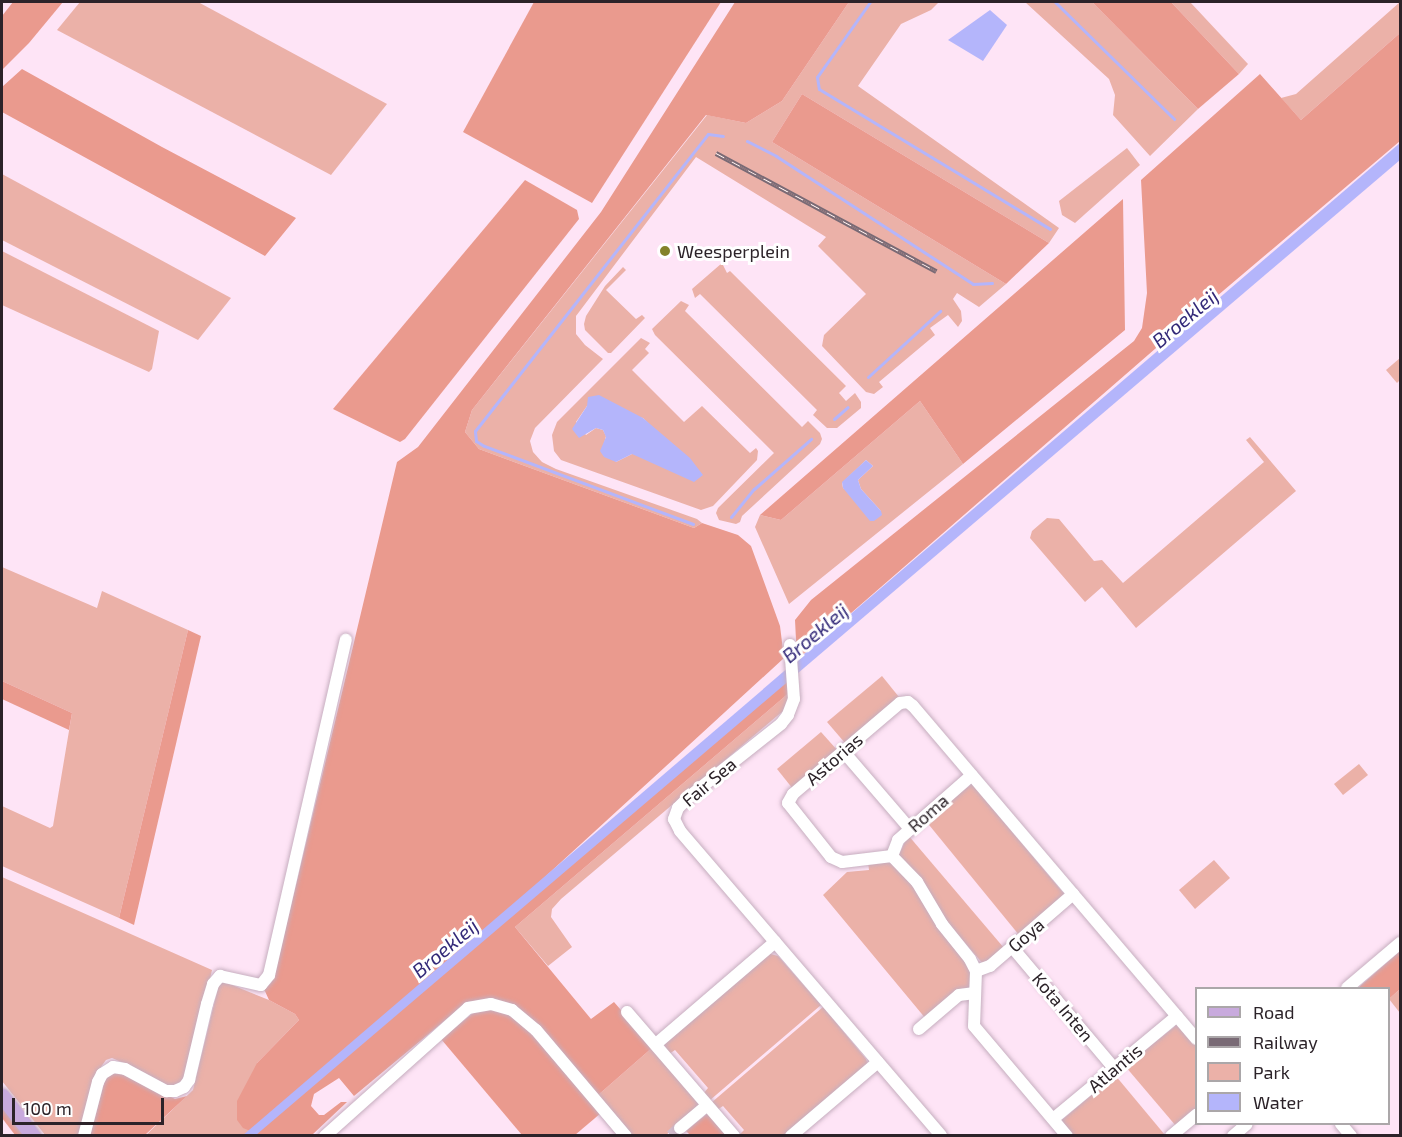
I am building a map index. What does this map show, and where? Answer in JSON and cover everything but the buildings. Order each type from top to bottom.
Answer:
[{"type":"main road","points":[[2,1096],[33,1136]]},
{"type":"street","points":[[84,1136],[102,1074],[113,1067],[166,1091],[175,1091],[184,1087],[189,1080],[213,984],[220,976],[261,985],[269,975],[346,640]]},
{"type":"street","name":"Fair Sea","points":[[775,942],[680,831],[674,819],[678,808],[690,796],[782,724],[792,707],[790,645]]},
{"type":"street","name":"Astorias","points":[[892,856],[837,861],[831,857],[788,803],[793,794],[900,703],[909,702],[1195,1037]]},
{"type":"street","points":[[843,751],[910,829]]},
{"type":"street","name":"Roma","points":[[892,856],[898,840],[972,775]]},
{"type":"street","points":[[892,856],[917,882],[942,924],[970,959],[976,971],[974,1026],[1067,1136]]},
{"type":"street","name":"Goya","points":[[976,971],[990,966],[1073,894]]},
{"type":"street","points":[[656,1044],[775,942],[940,1136]]},
{"type":"street","points":[[1348,987],[1401,943]]},
{"type":"street","name":"Kota Inten","points":[[1012,947],[1114,1068]]},
{"type":"street","points":[[919,1029],[958,995],[975,993]]},
{"type":"street","points":[[325,1136],[468,1008],[491,1004],[512,1010],[536,1030],[626,1136]]},
{"type":"street","points":[[627,1012],[734,1136]]},
{"type":"street","name":"Atlantis","points":[[1053,1119],[1177,1016]]},
{"type":"street","points":[[791,1136],[878,1062]]},
{"type":"street","points":[[680,1128],[707,1105]]},
{"type":"street","points":[[1171,1136],[1195,1117]]},
{"type":"street","points":[[1233,1136],[1246,1125]]},
{"type":"green space","points":[[80,2],[198,2],[387,104],[331,175],[57,30]]},
{"type":"green space","points":[[849,2],[939,2],[931,10],[901,24],[858,86],[1059,228],[1049,243],[802,94],[772,142],[1006,284],[979,307],[957,293],[953,299],[961,311],[962,321],[958,327],[948,315],[930,328],[935,335],[879,382],[883,387],[874,394],[866,392],[822,346],[824,335],[866,294],[818,246],[826,237],[696,157],[576,316],[576,334],[585,345],[603,359],[535,428],[530,441],[533,452],[542,462],[556,469],[697,519],[702,523],[694,528],[479,449],[465,432],[472,410],[707,115],[746,123],[782,101]]},
{"type":"green space","points":[[1025,2],[1092,2],[1198,109],[1150,156],[1113,115],[1115,95],[1109,79]]},
{"type":"green space","points":[[1171,2],[1190,2],[1248,64],[1239,74]]},
{"type":"green space","points":[[1400,2],[1400,33],[1301,120],[1281,98],[1296,94]]},
{"type":"green space","points":[[1127,148],[1140,165],[1075,223],[1062,215],[1059,201]]},
{"type":"green space","points":[[2,174],[231,298],[198,340],[2,240]]},
{"type":"green space","points":[[2,251],[159,331],[152,369],[149,372],[2,305]]},
{"type":"green space","points":[[722,263],[727,273],[730,271],[846,386],[839,393],[846,401],[855,393],[861,402],[861,408],[837,428],[827,428],[813,415],[817,410],[700,294],[695,298],[692,289]]},
{"type":"green space","points":[[623,267],[626,270],[606,290],[636,319],[642,315],[645,318],[611,353],[608,353],[585,330],[584,324],[586,316],[605,286]]},
{"type":"green space","points":[[681,301],[689,305],[685,311],[802,427],[808,421],[820,433],[822,439],[820,444],[736,524],[719,520],[716,513],[718,508],[774,453],[655,335],[652,329]]},
{"type":"green space","points":[[641,338],[650,343],[645,349],[649,353],[632,370],[684,422],[702,406],[750,453],[756,448],[757,460],[713,506],[701,510],[561,460],[554,451],[552,435],[557,422]],"holes":[[[587,406],[643,418],[655,430],[632,454],[616,462],[604,444],[606,436],[603,430],[596,428],[586,435],[576,422]]]},
{"type":"green space","points":[[1400,358],[1400,380],[1397,383],[1386,370]]},
{"type":"green space","points":[[920,401],[963,464],[789,604],[755,527],[760,515],[781,520]],"holes":[[[866,460],[873,466],[858,480],[861,489],[881,511],[843,488],[842,483]]]},
{"type":"green space","points":[[1250,437],[1296,491],[1136,628],[1102,587],[1085,602],[1030,538],[1032,531],[1047,518],[1059,519],[1094,561],[1102,560],[1123,583],[1264,462],[1246,440]]},
{"type":"green space","points":[[2,567],[97,608],[102,591],[188,630],[119,918],[2,866],[2,806],[50,828],[53,826],[72,713],[2,681]]},
{"type":"green space","points":[[882,676],[899,697],[845,743],[827,722]]},
{"type":"green space","points":[[790,692],[783,711],[552,909],[551,917],[572,947],[548,966],[515,927]]},
{"type":"green space","points":[[821,732],[838,751],[793,789],[777,769]]},
{"type":"green space","points":[[1359,764],[1368,775],[1343,795],[1334,784]]},
{"type":"green space","points":[[972,784],[1065,895],[1019,935],[925,820]]},
{"type":"green space","points":[[908,835],[1004,948],[984,965],[946,921],[898,857]]},
{"type":"green space","points":[[1214,860],[1230,878],[1195,909],[1179,890]]},
{"type":"green space","points":[[888,861],[898,866],[970,966],[971,986],[926,1019],[823,895],[847,872],[869,870],[868,862]]},
{"type":"green space","points":[[2,877],[212,970],[187,1081],[175,1089],[112,1058],[106,1060],[98,1071],[81,1135],[45,1135],[2,1081]]},
{"type":"green space","points":[[767,953],[778,956],[821,1005],[709,1101],[703,1094],[708,1088],[675,1050],[669,1054],[664,1044]]},
{"type":"green space","points":[[220,980],[269,1000],[295,1014],[299,1020],[257,1063],[253,1133],[250,1135],[145,1136],[193,1090]]},
{"type":"green space","points":[[1400,989],[1400,1013],[1390,1000]]},
{"type":"green space","points":[[823,1007],[866,1059],[868,1065],[787,1135],[739,1135],[744,1130],[723,1106],[717,1110],[711,1103]]},
{"type":"green space","points":[[1178,1024],[1195,1045],[1195,1109],[1176,1126],[1125,1066]]},
{"type":"green space","points":[[653,1047],[699,1105],[698,1109],[666,1135],[630,1135],[597,1096]]},
{"type":"green space","points":[[1115,1075],[1165,1136],[1073,1135],[1068,1130],[1062,1120]]},
{"type":"shaded area","points":[[13,2],[63,2],[29,43],[2,70],[2,16]]},
{"type":"shaded area","points":[[534,2],[721,2],[592,203],[463,132]]},
{"type":"shaded area","points":[[735,2],[849,2],[782,101],[746,123],[706,115],[472,410],[465,432],[479,449],[694,528],[702,523],[738,535],[751,546],[780,626],[784,658],[450,964],[789,676],[790,692],[515,927],[591,1019],[614,1002],[653,1047],[597,1096],[545,1036],[486,1000],[467,1002],[354,1096],[339,1078],[314,1094],[311,1106],[319,1115],[324,1115],[341,1102],[347,1102],[312,1135],[250,1135],[253,1132],[243,1128],[237,1120],[237,1101],[257,1063],[299,1020],[295,1014],[269,1000],[264,989],[271,983],[275,973],[397,462],[418,447],[601,212]]},
{"type":"shaded area","points":[[1092,2],[1171,2],[1239,74],[1198,109]]},
{"type":"shaded area","points":[[1400,33],[1400,141],[1171,335],[797,660],[795,620],[811,600],[1134,341],[1142,328],[1147,293],[1141,180],[1260,74],[1301,120]]},
{"type":"shaded area","points":[[22,69],[296,218],[265,256],[2,112],[2,87]]},
{"type":"shaded area","points":[[802,94],[1049,243],[1006,284],[772,142]]},
{"type":"shaded area","points":[[525,180],[577,210],[579,219],[405,439],[400,442],[333,409]]},
{"type":"shaded area","points":[[1123,199],[1125,330],[963,464],[920,401],[781,520],[760,515]]},
{"type":"shaded area","points":[[188,630],[201,636],[134,925],[119,918]]},
{"type":"shaded area","points":[[2,681],[72,713],[69,730],[2,699]]},
{"type":"shaded area","points":[[1400,951],[1400,989],[1390,998],[1390,987],[1359,987]]},
{"type":"shaded area","points":[[478,1009],[493,1009],[510,1013],[523,1022],[601,1113],[575,1135],[522,1135],[441,1039]]},
{"type":"shaded area","points":[[107,1072],[120,1072],[175,1099],[187,1096],[145,1135],[90,1136]]},
{"type":"shaded area","points":[[2,1103],[27,1135],[15,1135],[2,1118]]},
{"type":"shaded area","points":[[708,1113],[727,1135],[690,1135],[686,1131]]},
{"type":"water","points":[[990,10],[1007,25],[983,61],[948,40]]},
{"type":"water","points":[[1400,143],[1400,160],[256,1135],[242,1136]]},
{"type":"water","points":[[599,395],[643,418],[690,458],[703,475],[694,482],[632,454],[616,462],[604,457],[600,451],[606,437],[603,430],[596,428],[579,438],[572,429],[587,406],[588,397]]},
{"type":"water","points":[[866,460],[873,466],[858,480],[861,489],[881,511],[882,515],[874,521],[870,521],[843,488],[842,482]]},
{"type":"waterway","points":[[870,2],[817,77],[819,89],[1050,229]]},
{"type":"waterway","points":[[1055,2],[1174,119]]},
{"type":"waterway","points":[[693,524],[484,446],[476,441],[475,431],[708,134],[723,136]]},
{"type":"waterway","points":[[747,141],[776,156],[973,284],[992,283]]},
{"type":"waterway","points":[[868,377],[940,311]]},
{"type":"waterway","points":[[834,419],[848,407]]},
{"type":"waterway","points":[[731,517],[754,489],[811,439]]},
{"type":"tunnel","points":[[671,1136],[680,1128]]},
{"type":"railway","points":[[716,153],[936,271]]},
{"type":"place","name":"Weesperplein","points":[[665,251]]},
{"type":"water label","name":"Broekleij","points":[[1185,318]]},
{"type":"water label","name":"Broekleij","points":[[815,633]]},
{"type":"water label","name":"Broekleij","points":[[445,948]]}]
